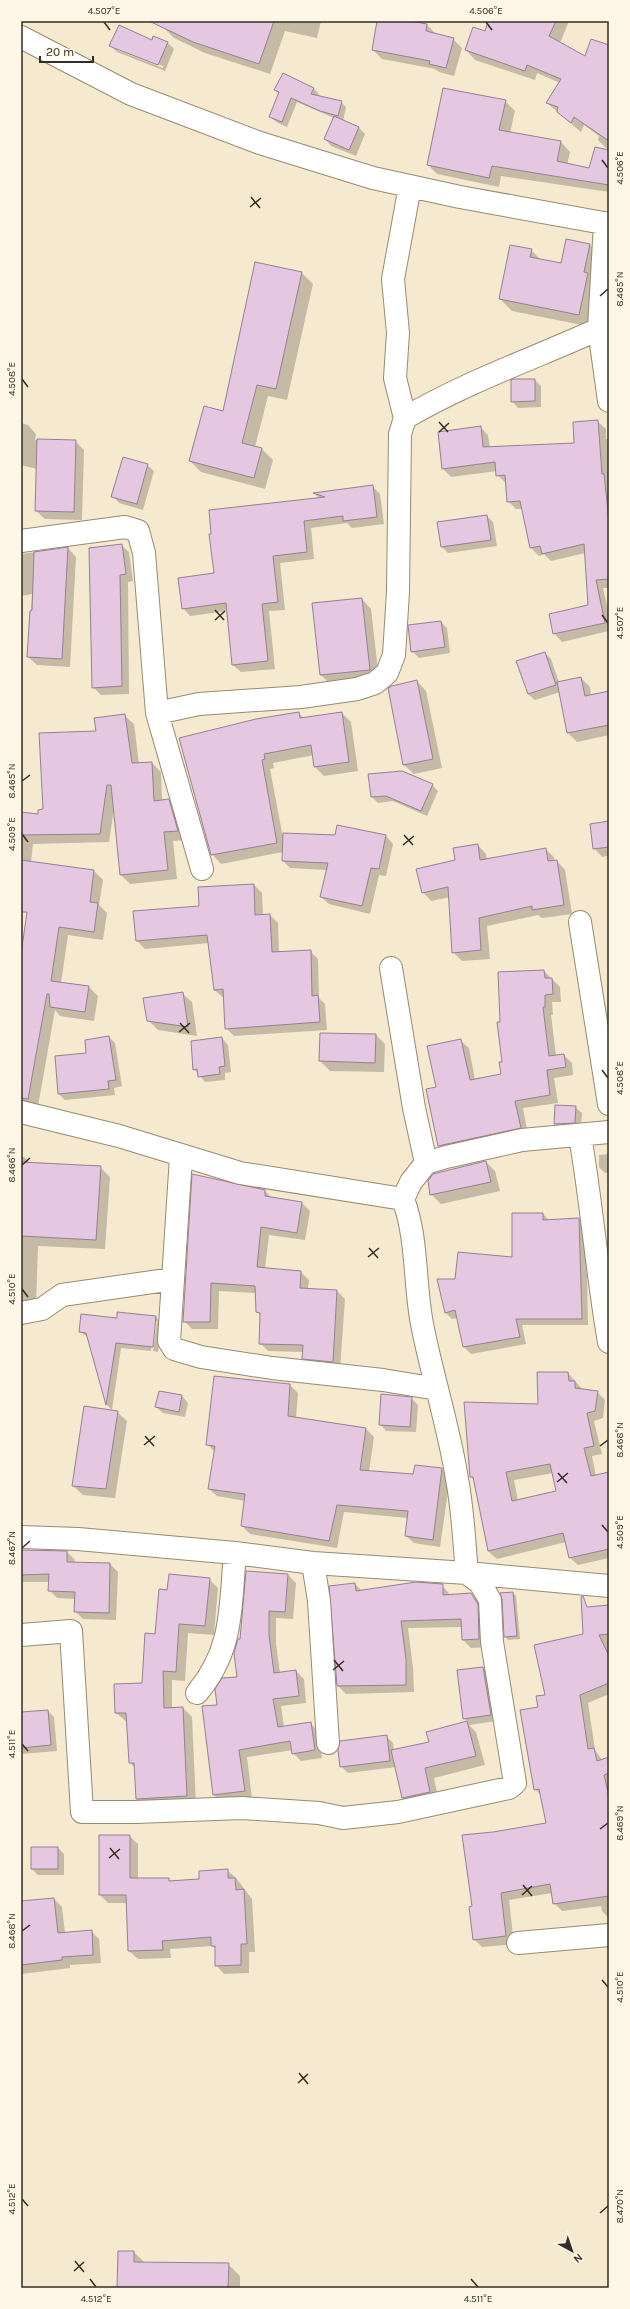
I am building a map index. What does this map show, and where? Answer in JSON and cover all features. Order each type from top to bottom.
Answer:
[{"type":"street","points":[[21,37],[131,94],[204,123],[366,175],[410,186],[607,223],[600,329],[609,400]]},
{"type":"street","points":[[157,713],[199,704],[301,697],[357,689],[375,683],[387,673],[394,655],[397,608],[400,434],[405,418],[395,378],[398,333],[393,279],[410,186]]},
{"type":"street","points":[[405,418],[439,398],[600,329]]},
{"type":"street","points":[[21,541],[125,528],[138,531],[144,553],[157,713],[202,869]]},
{"type":"street","points":[[580,922],[609,1104]]},
{"type":"street","points":[[391,968],[414,1108],[426,1163]]},
{"type":"street","points":[[21,1112],[119,1136],[181,1157],[240,1173],[403,1199]]},
{"type":"street","points":[[21,1635],[71,1631],[82,1812],[136,1812],[242,1808],[320,1813],[342,1818],[376,1815],[456,1801],[508,1788],[515,1783],[492,1642],[490,1600],[480,1583],[467,1573],[458,1480],[446,1422],[422,1323],[414,1238],[410,1216],[403,1199],[411,1182],[426,1163],[522,1140],[580,1136],[609,1132]]},
{"type":"street","points":[[580,1136],[588,1183],[598,1279],[609,1342]]},
{"type":"street","points":[[181,1157],[169,1341],[174,1349],[180,1352],[272,1368],[437,1389]]},
{"type":"street","points":[[21,1313],[42,1309],[62,1295],[173,1279]]},
{"type":"street","points":[[21,1537],[78,1539],[235,1553],[313,1563],[467,1573],[609,1586]]},
{"type":"street","points":[[197,1693],[209,1679],[219,1661],[228,1634],[235,1553]]},
{"type":"street","points":[[313,1563],[319,1601],[328,1743]]},
{"type":"street","points":[[518,1943],[609,1935]]},
{"type":"building","points":[[149,21],[274,21],[259,64],[193,42]]},
{"type":"building","points":[[377,21],[410,21],[427,24],[426,31],[454,38],[446,68],[429,64],[430,61],[372,50]]},
{"type":"building","points":[[488,21],[556,21],[549,36],[585,56],[591,39],[609,45],[609,141],[574,117],[571,123],[557,112],[558,107],[546,103],[561,79],[527,65],[525,71],[465,50],[473,27],[485,31]]},
{"type":"building","points":[[119,25],[152,40],[153,36],[168,42],[158,65],[109,46]]},
{"type":"building","points":[[283,73],[314,88],[311,94],[342,101],[338,116],[320,111],[291,98],[282,122],[269,117],[279,92],[274,90]]},
{"type":"building","points":[[443,88],[506,100],[499,130],[561,141],[557,161],[589,168],[595,147],[609,150],[609,185],[492,166],[489,178],[427,165]]},
{"type":"building","points":[[334,116],[359,127],[349,150],[324,139]]},
{"type":"building","points":[[566,239],[590,244],[584,272],[588,273],[579,315],[499,299],[510,245],[532,249],[530,257],[561,263]]},
{"type":"building","points":[[255,262],[302,272],[276,389],[257,385],[242,443],[262,448],[254,478],[189,461],[204,406],[223,411]]},
{"type":"building","points":[[535,379],[535,401],[511,402],[511,380]]},
{"type":"building","points":[[598,420],[602,474],[604,474],[609,521],[609,579],[596,580],[605,623],[553,634],[549,614],[588,605],[584,544],[542,554],[540,546],[530,548],[520,501],[507,502],[505,475],[496,476],[495,462],[442,469],[438,432],[481,426],[483,447],[574,443],[573,422]]},
{"type":"building","points":[[37,439],[76,440],[74,512],[35,511]]},
{"type":"building","points":[[123,457],[148,464],[137,504],[111,497]]},
{"type":"building","points":[[373,485],[377,517],[343,521],[343,516],[304,521],[307,552],[273,556],[278,602],[262,604],[268,661],[232,665],[226,603],[182,609],[178,578],[214,573],[209,534],[211,534],[209,510],[325,497],[313,493]]},
{"type":"building","points":[[487,515],[491,540],[441,547],[437,522]]},
{"type":"building","points":[[122,544],[126,574],[120,575],[122,686],[92,688],[89,548]]},
{"type":"building","points":[[68,547],[62,659],[27,657],[30,611],[32,610],[34,552]]},
{"type":"building","points":[[362,598],[370,670],[320,675],[312,603]]},
{"type":"building","points":[[441,621],[445,647],[411,652],[408,625]]},
{"type":"building","points":[[545,652],[556,685],[528,694],[516,661]]},
{"type":"building","points":[[581,677],[585,696],[609,691],[609,725],[567,733],[557,682]]},
{"type":"building","points":[[417,680],[433,759],[403,765],[388,688]]},
{"type":"building","points":[[299,712],[300,718],[342,712],[349,762],[314,767],[311,745],[264,754],[265,759],[262,760],[277,843],[211,855],[179,738],[256,719]]},
{"type":"building","points":[[125,714],[132,763],[152,762],[154,801],[169,799],[178,831],[164,832],[168,870],[120,875],[111,785],[107,785],[100,834],[21,835],[21,812],[38,814],[38,810],[43,809],[39,733],[96,731],[94,718]]},
{"type":"building","points":[[402,771],[433,784],[421,811],[386,796],[371,797],[368,774]]},
{"type":"building","points":[[609,821],[609,847],[593,849],[590,824]]},
{"type":"building","points":[[337,825],[386,835],[379,869],[371,868],[362,906],[320,897],[328,863],[282,861],[283,833],[335,835]]},
{"type":"building","points":[[478,844],[480,860],[546,848],[548,861],[557,860],[564,905],[532,910],[532,906],[479,918],[481,950],[452,953],[448,887],[422,893],[416,869],[455,860],[453,848]]},
{"type":"building","points":[[21,860],[94,870],[90,902],[98,903],[94,932],[59,927],[51,981],[89,986],[85,1012],[50,1007],[49,994],[47,994],[28,1099],[21,1098],[21,954],[27,912],[21,912]]},
{"type":"building","points":[[254,884],[255,915],[270,914],[272,952],[311,950],[312,996],[318,995],[320,1022],[225,1029],[223,989],[214,990],[207,935],[136,941],[133,911],[199,906],[198,887]]},
{"type":"building","points":[[544,970],[545,978],[552,978],[553,994],[545,995],[545,1007],[543,1007],[549,1056],[564,1054],[566,1067],[547,1070],[550,1095],[515,1101],[521,1128],[438,1146],[426,1089],[436,1087],[427,1046],[461,1039],[470,1080],[501,1074],[499,1062],[502,1062],[497,1022],[500,1022],[498,972]]},
{"type":"building","points":[[183,992],[188,1027],[147,1021],[143,998]]},
{"type":"building","points":[[320,1033],[376,1034],[375,1063],[319,1061]]},
{"type":"building","points":[[109,1036],[116,1080],[108,1081],[109,1089],[58,1094],[55,1056],[86,1053],[85,1040]]},
{"type":"building","points":[[222,1037],[225,1066],[219,1067],[220,1074],[198,1077],[197,1069],[193,1070],[191,1041]]},
{"type":"building","points":[[555,1105],[576,1106],[575,1123],[554,1124]]},
{"type":"building","points":[[486,1161],[491,1182],[430,1195],[428,1181],[433,1174]]},
{"type":"building","points":[[21,1162],[101,1166],[96,1240],[21,1236]]},
{"type":"building","points":[[192,1174],[265,1190],[265,1196],[302,1202],[297,1233],[261,1227],[257,1267],[301,1271],[300,1288],[337,1290],[333,1362],[302,1359],[303,1345],[259,1344],[260,1313],[256,1312],[255,1286],[211,1283],[210,1322],[183,1322]]},
{"type":"building","points":[[512,1213],[543,1213],[543,1220],[579,1218],[582,1319],[516,1319],[520,1337],[463,1347],[455,1310],[445,1313],[437,1279],[455,1279],[458,1252],[512,1257]]},
{"type":"building","points":[[117,1312],[156,1316],[153,1347],[116,1343],[106,1405],[86,1333],[79,1332],[81,1314],[117,1318]]},
{"type":"building","points":[[537,1372],[568,1372],[569,1381],[575,1381],[575,1388],[598,1391],[595,1411],[587,1413],[594,1446],[584,1448],[591,1476],[609,1472],[609,1549],[569,1558],[563,1533],[488,1551],[473,1477],[470,1477],[464,1402],[538,1404]],"holes":[[[550,1464],[556,1491],[512,1501],[506,1472]]]},
{"type":"building","points":[[214,1376],[290,1384],[288,1416],[366,1428],[360,1470],[413,1474],[415,1465],[442,1468],[433,1540],[405,1536],[408,1511],[337,1505],[329,1541],[241,1526],[245,1494],[208,1489],[215,1446],[206,1445]]},
{"type":"building","points":[[159,1391],[182,1395],[179,1412],[155,1407]]},
{"type":"building","points":[[381,1394],[412,1397],[410,1427],[379,1425]]},
{"type":"building","points":[[84,1406],[118,1411],[106,1489],[72,1486]]},
{"type":"building","points":[[21,1550],[67,1551],[67,1562],[110,1563],[109,1613],[74,1612],[75,1592],[48,1591],[49,1574],[21,1575]]},
{"type":"building","points":[[246,1571],[288,1574],[285,1612],[269,1611],[269,1635],[274,1673],[296,1670],[299,1696],[273,1699],[278,1727],[311,1722],[315,1750],[292,1754],[290,1741],[239,1750],[245,1791],[213,1795],[202,1706],[217,1705],[215,1689],[222,1678],[237,1677],[234,1653],[238,1639],[240,1639]]},
{"type":"building","points":[[169,1574],[210,1578],[205,1626],[179,1624],[176,1672],[163,1671],[164,1708],[183,1707],[187,1796],[136,1799],[134,1763],[129,1763],[126,1713],[115,1713],[114,1684],[142,1683],[145,1633],[155,1634],[159,1589],[167,1590]]},
{"type":"building","points":[[416,1582],[443,1584],[443,1595],[471,1593],[478,1604],[479,1639],[462,1640],[461,1619],[401,1621],[406,1659],[406,1685],[337,1686],[329,1586],[355,1583],[356,1591]]},
{"type":"building","points":[[513,1592],[517,1636],[504,1637],[502,1599],[500,1593]]},
{"type":"building","points":[[583,1596],[587,1607],[609,1605],[609,1634],[599,1635],[609,1656],[609,1683],[580,1695],[588,1749],[594,1748],[597,1761],[609,1757],[609,1773],[604,1775],[609,1797],[609,1896],[553,1904],[550,1884],[501,1893],[506,1936],[473,1940],[469,1907],[472,1906],[462,1835],[493,1832],[546,1823],[539,1789],[534,1790],[520,1710],[538,1707],[536,1696],[545,1695],[534,1645],[583,1634],[581,1597]]},
{"type":"building","points":[[483,1667],[491,1715],[463,1719],[457,1670]]},
{"type":"building","points":[[48,1710],[51,1745],[21,1748],[21,1712]]},
{"type":"building","points":[[467,1721],[476,1756],[425,1768],[430,1792],[402,1798],[391,1750],[429,1742],[426,1732]]},
{"type":"building","points":[[387,1735],[390,1761],[340,1767],[338,1750],[340,1741]]},
{"type":"building","points":[[99,1835],[130,1835],[130,1878],[169,1878],[169,1881],[199,1879],[199,1871],[228,1869],[228,1878],[235,1878],[236,1890],[244,1889],[247,1944],[241,1944],[241,1965],[215,1966],[215,1946],[211,1946],[211,1937],[162,1941],[163,1950],[128,1951],[126,1895],[99,1895]]},
{"type":"building","points":[[31,1847],[58,1847],[58,1869],[31,1869]]},
{"type":"building","points":[[54,1898],[58,1933],[92,1930],[93,1955],[62,1957],[62,1960],[21,1965],[21,1901]]},
{"type":"building","points":[[118,2251],[134,2251],[134,2262],[229,2263],[228,2288],[117,2288]]}]
